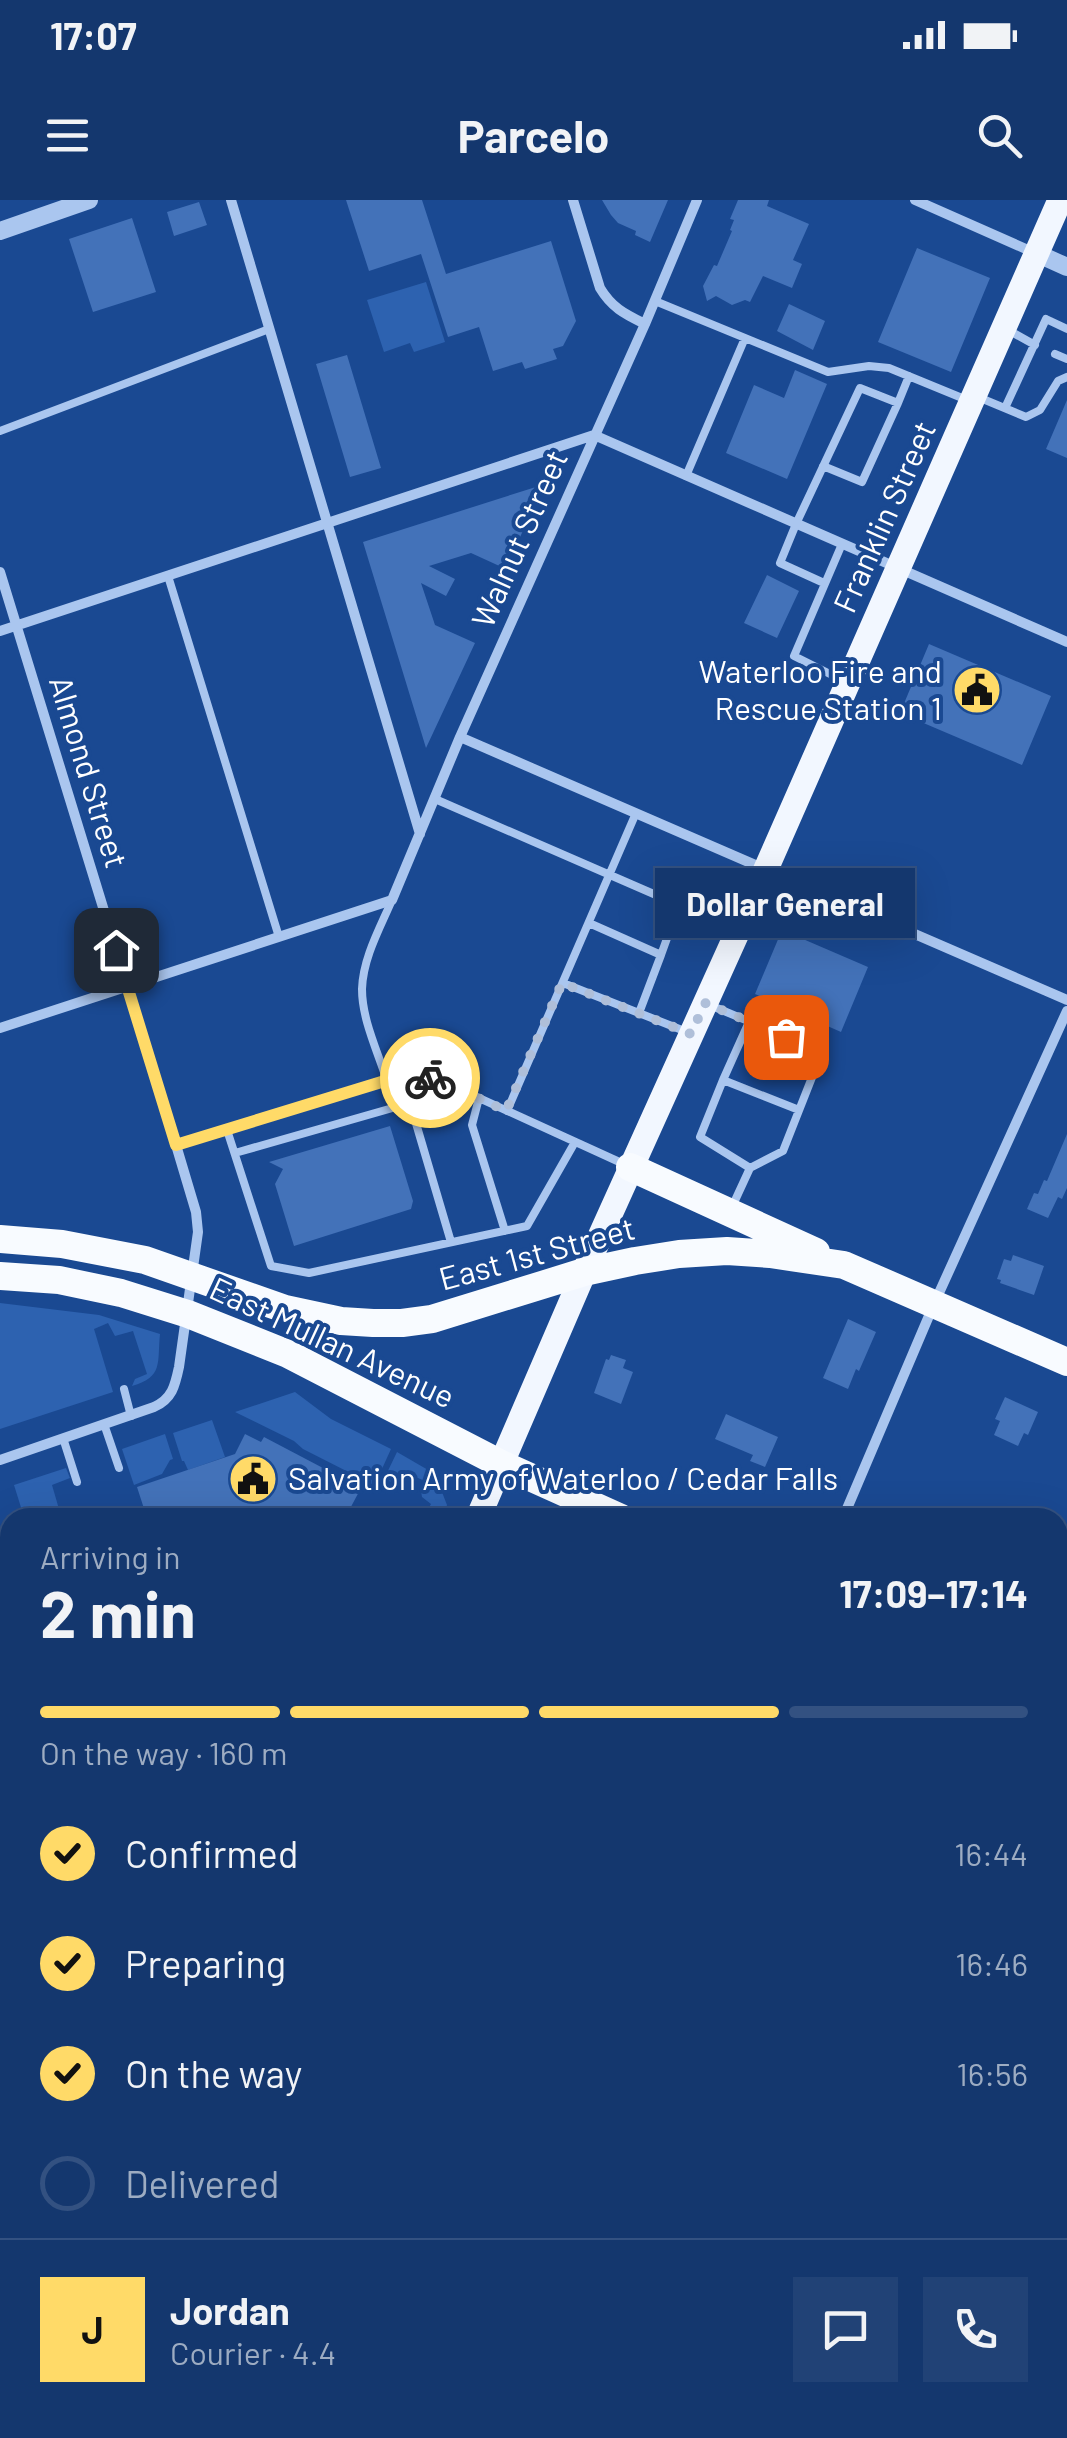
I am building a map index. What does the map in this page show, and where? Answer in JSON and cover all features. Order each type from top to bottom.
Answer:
[{"type":"highway","points":[[630,1167],[844,1265]]},
{"type":"highway","name":"East Mullan Avenue","points":[[0,1239],[103,1251],[192,1276]]},
{"type":"highway","name":"East 1st Street","points":[[192,1276],[313,1316],[402,1323],[432,1319],[584,1272],[680,1254],[727,1251],[844,1265],[1067,1362]]},
{"type":"highway","name":"East Mullan Avenue","points":[[0,1276],[59,1280],[122,1293],[188,1314],[288,1354],[502,1464],[600,1508]]},
{"type":"main road","name":"Franklin Street","points":[[482,1508],[1060,200]]},
{"type":"street","points":[[0,230],[89,200]]},
{"type":"street","points":[[231,200],[420,835]]},
{"type":"street","points":[[573,200],[600,288],[618,312],[645,324]]},
{"type":"street","name":"Walnut Street","points":[[392,900],[697,200]]},
{"type":"street","points":[[915,200],[1067,266]]},
{"type":"street","points":[[0,631],[594,435],[1067,642]]},
{"type":"street","name":"Almond Street","points":[[0,572],[176,1145],[198,1232],[180,1367],[172,1393],[163,1403],[131,1416],[0,1460]]},
{"type":"street","points":[[460,737],[1067,1000]]},
{"type":"street","points":[[0,1028],[392,900]]},
{"type":"street","points":[[848,1508],[934,1304],[1067,1012]]},
{"type":"lane","points":[[655,301],[828,372],[869,366],[889,368],[1026,417],[1040,410],[1058,381],[1067,377]]},
{"type":"lane","points":[[1005,408],[1046,319],[1064,328],[1067,316]]},
{"type":"lane","points":[[1004,328],[1036,345]]},
{"type":"lane","points":[[0,431],[269,329]]},
{"type":"lane","points":[[686,476],[746,338]]},
{"type":"lane","points":[[1056,354],[1067,359]]},
{"type":"lane","points":[[824,466],[862,482],[910,376]]},
{"type":"lane","points":[[1043,381],[1055,386]]},
{"type":"lane","points":[[824,583],[780,562],[860,388],[898,403]]},
{"type":"lane","points":[[842,544],[794,656],[848,683]]},
{"type":"lane","points":[[168,576],[279,937]]},
{"type":"lane","points":[[435,798],[679,905],[638,1013]]},
{"type":"lane","points":[[506,1111],[636,813]]},
{"type":"lane","points":[[388,1080],[367,1017],[362,987],[368,956],[392,900]]},
{"type":"lane","points":[[589,922],[662,955]]},
{"type":"lane","points":[[562,983],[691,1034]]},
{"type":"lane","points":[[705,1003],[822,1052],[783,1150],[750,1168],[730,1211]]},
{"type":"lane","points":[[749,1022],[700,1136],[750,1168]]},
{"type":"lane","points":[[402,1078],[451,1242]]},
{"type":"lane","points":[[176,1145],[388,1080],[430,1078],[630,1167]]},
{"type":"lane","points":[[723,1080],[799,1110]]},
{"type":"lane","points":[[479,1098],[472,1125],[505,1231]]},
{"type":"lane","points":[[235,1153],[410,1103]]},
{"type":"lane","points":[[227,1130],[272,1266],[309,1272],[527,1226],[575,1142]]},
{"type":"lane","points":[[124,1389],[131,1416]]},
{"type":"lane","points":[[104,1424],[119,1468]]},
{"type":"lane","points":[[63,1438],[76,1482]]},
{"type":"shaded area","points":[[426,282],[445,342],[414,352],[410,343],[384,352],[367,300]]},
{"type":"shaded area","points":[[0,1303],[99,1315],[160,1334],[157,1367],[149,1378],[132,1386],[135,1379],[147,1374],[133,1331],[115,1336],[108,1323],[94,1329],[113,1392],[0,1429]]},
{"type":"shaded area","points":[[295,1392],[331,1419],[391,1449],[376,1482],[372,1484],[235,1412]]},
{"type":"shaded area","points":[[212,1420],[225,1457],[188,1470],[173,1433]]},
{"type":"shaded area","points":[[165,1434],[173,1459],[162,1474],[134,1485],[122,1449]]},
{"type":"shaded area","points":[[397,1452],[435,1474],[446,1508],[429,1508],[431,1504],[421,1491],[425,1481],[404,1472],[399,1482],[384,1479]]},
{"type":"shaded area","points":[[66,1468],[70,1478],[52,1485],[59,1508],[21,1508],[14,1485]]},
{"type":"building","points":[[346,200],[422,200],[446,274],[551,241],[576,321],[563,346],[553,349],[557,359],[525,369],[522,362],[493,371],[479,327],[448,337],[421,254],[369,271]]},
{"type":"building","points":[[602,200],[668,200],[650,242],[618,223]]},
{"type":"building","points":[[738,200],[769,200],[767,206],[809,224],[793,260],[802,264],[792,288],[763,276],[750,302],[732,305],[716,296],[707,301],[703,286],[714,265],[717,266],[732,231],[734,220],[730,219]]},
{"type":"building","points":[[199,202],[207,225],[174,236],[167,212]]},
{"type":"building","points":[[132,218],[156,292],[93,312],[69,239]]},
{"type":"building","points":[[917,248],[990,278],[951,372],[878,342]]},
{"type":"building","points":[[789,304],[825,321],[813,350],[777,331]]},
{"type":"building","points":[[347,355],[381,468],[350,477],[316,364]]},
{"type":"building","points":[[795,370],[827,384],[787,479],[726,453],[754,385],[784,398]]},
{"type":"building","points":[[1067,400],[1067,458],[1046,449]]},
{"type":"building","points":[[539,486],[506,569],[471,553],[429,566],[455,579],[446,596],[421,583],[435,625],[475,643],[426,748],[363,542]]},
{"type":"building","points":[[767,575],[799,591],[777,638],[744,623]]},
{"type":"building","points":[[929,644],[1051,696],[1022,765],[900,713]]},
{"type":"building","points":[[782,930],[868,967],[841,1032],[807,1017],[793,1024],[786,1008],[755,994]]},
{"type":"building","points":[[390,1126],[413,1201],[411,1209],[294,1246],[275,1184],[283,1169],[269,1162]]},
{"type":"building","points":[[1067,1134],[1067,1188],[1048,1218],[1027,1209],[1034,1193],[1038,1194],[1044,1180],[1047,1181]]},
{"type":"building","points":[[1013,1255],[1044,1266],[1034,1295],[997,1279],[1004,1259],[1011,1261]]},
{"type":"building","points":[[848,1319],[876,1332],[848,1389],[823,1378]]},
{"type":"building","points":[[611,1355],[626,1360],[623,1368],[633,1372],[621,1404],[594,1393]]},
{"type":"building","points":[[1005,1397],[1038,1412],[1028,1435],[1024,1433],[1018,1446],[994,1435],[1000,1421],[995,1419]]},
{"type":"building","points":[[726,1414],[778,1437],[765,1467],[750,1461],[753,1455],[715,1439]]},
{"type":"building","name":"Salvation Army of Waterloo / Cedar Falls","points":[[245,1434],[261,1442],[264,1437],[361,1488],[350,1508],[144,1508],[137,1487],[235,1454]]},
{"type":"way so far","points":[[430,1078],[506,1111],[562,983],[691,1034],[705,1003],[786,1037]]},
{"type":"place","name":"Waterloo Fire and Rescue Station 1","points":[[977,690]]},
{"type":"place","name":"Dollar General","points":[[786,1037]]},
{"type":"place","name":"Salvation Army of Waterloo / Cedar Falls","points":[[253,1479]]},
{"type":"route","points":[[116,950],[176,1145],[388,1080],[430,1078]]}]
